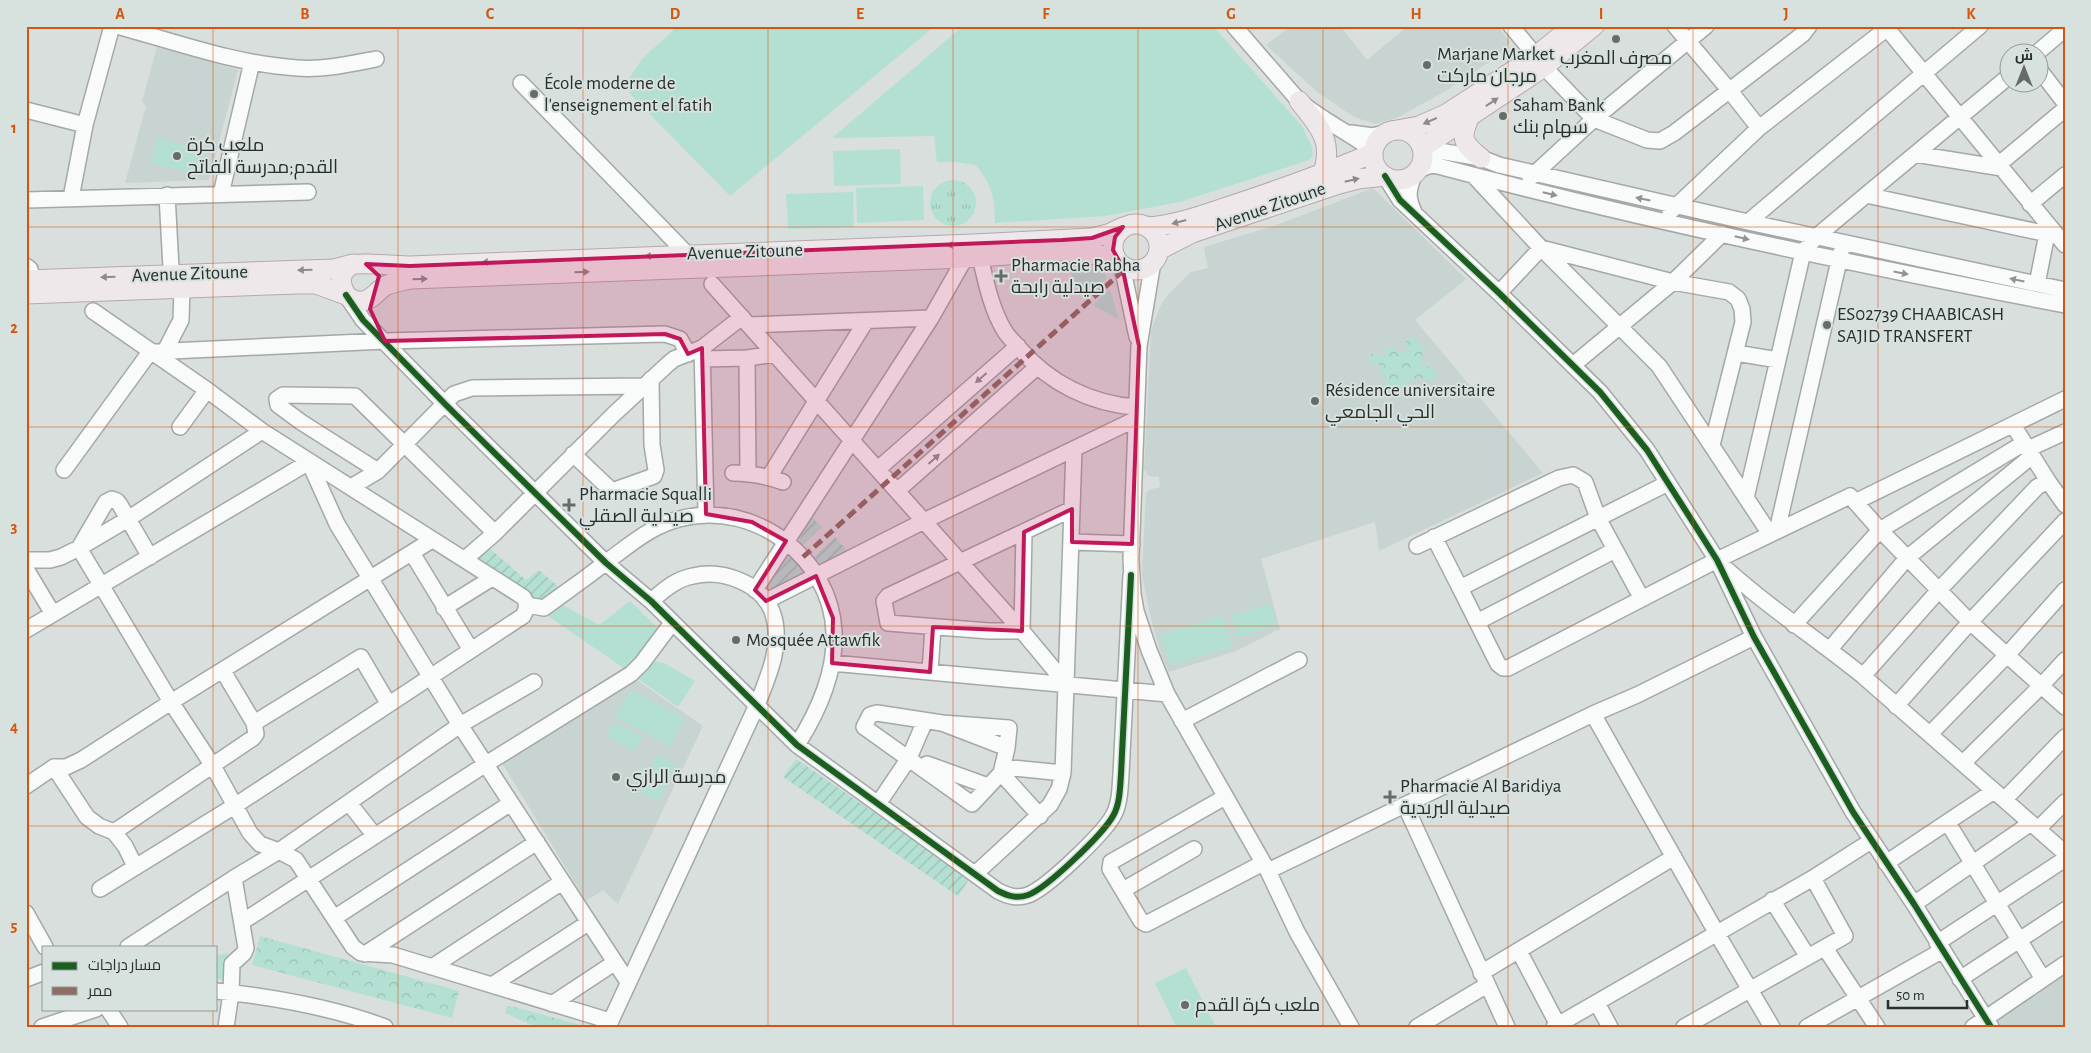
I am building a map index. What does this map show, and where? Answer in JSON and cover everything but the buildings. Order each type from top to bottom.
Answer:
[{"type":"main road","points":[[1393,131],[1410,133],[1422,148],[1422,159],[1417,171],[1401,180],[1385,176],[1376,166],[1373,152],[1381,136],[1393,131],[1419,126],[1446,114],[1540,62],[1572,26]]},
{"type":"main road","points":[[1422,148],[1470,116],[1540,62],[1594,26]]},
{"type":"main road","points":[[1299,101],[1320,128],[1327,146],[1326,165],[1322,175]]},
{"type":"main road","points":[[1470,116],[1464,129],[1464,139],[1478,167]]},
{"type":"main road","name":"Avenue Zitoune","points":[[1148,227],[1163,226],[1188,220],[1322,175],[1373,152]]},
{"type":"main road","name":"Avenue Zitoune","points":[[1156,256],[1192,233],[1339,184],[1358,179],[1385,176]]},
{"type":"main road","points":[[1136,224],[1148,227],[1157,237],[1156,256],[1142,269],[1136,270],[1118,261],[1113,244],[1115,237],[1123,228],[1136,224]]},
{"type":"main road","name":"Avenue Zitoune","points":[[175,283],[334,269],[359,264],[410,266],[1062,240],[1092,238],[1123,228]]},
{"type":"main road","name":"Avenue Zitoune","points":[[374,295],[383,287],[393,282],[411,279],[972,257],[1062,251],[1118,261]]},
{"type":"main road","points":[[359,264],[371,266],[380,282],[374,295],[363,301],[357,301],[346,295],[341,284],[348,267],[359,264]]},
{"type":"main road","name":"Avenue Zitoune","points":[[28,280],[316,284],[346,295]]},
{"type":"street","points":[[71,198],[85,125],[112,26]]},
{"type":"street","points":[[117,26],[252,62],[298,68],[339,67],[376,59]]},
{"type":"street","points":[[1234,26],[1299,101],[1311,111],[1349,133],[1373,152]]},
{"type":"street","points":[[1511,26],[1540,62],[1594,119],[1647,140],[1660,141],[1674,133],[1730,91],[1803,34],[1809,26]]},
{"type":"street","points":[[1675,26],[1759,128]]},
{"type":"street","points":[[1519,187],[1594,119],[1706,26]]},
{"type":"street","points":[[1748,222],[1980,26]]},
{"type":"street","points":[[1663,221],[1674,206],[1759,128],[1887,27],[2056,239]]},
{"type":"street","points":[[2048,43],[2065,29]]},
{"type":"street","points":[[221,194],[252,62]]},
{"type":"street","points":[[2048,81],[2065,103]]},
{"type":"street","points":[[522,83],[686,254]]},
{"type":"street","points":[[1746,498],[1803,252],[1816,238],[1866,195],[1998,85]]},
{"type":"street","points":[[2000,167],[2065,109]]},
{"type":"street","points":[[26,110],[85,125]]},
{"type":"street","points":[[1349,133],[1372,136],[1393,131]]},
{"type":"street","points":[[1422,148],[1478,167],[1519,187],[1838,260],[2065,305]]},
{"type":"street","points":[[1915,154],[2000,167]]},
{"type":"street","points":[[1414,213],[1408,200],[1408,192],[1417,171],[1431,166],[1478,167],[1499,165],[1816,238],[2065,290]]},
{"type":"street","points":[[1478,167],[1541,248],[1659,366],[1746,498],[1774,532]]},
{"type":"street","points":[[1385,176],[1400,200],[1499,293],[1615,408],[1647,450],[1718,560],[1754,637],[1853,812],[1914,904],[1988,1022]]},
{"type":"street","points":[[2030,204],[2065,176]]},
{"type":"street","points":[[26,200],[308,192]]},
{"type":"street","points":[[64,470],[181,320],[175,283],[167,195]]},
{"type":"street","points":[[1866,195],[2056,239]]},
{"type":"street","points":[[1573,365],[1674,282],[1722,234]]},
{"type":"street","points":[[2037,284],[2056,239]]},
{"type":"street","points":[[1774,532],[1838,260],[1844,244]]},
{"type":"street","points":[[1541,248],[1674,282],[1730,292],[1738,299],[1742,309],[1743,322],[1712,445]]},
{"type":"street","points":[[1499,293],[1541,248]]},
{"type":"street","points":[[346,295],[363,320],[445,404],[606,563],[651,600],[672,623],[797,745],[998,891],[1008,896],[1027,895],[1043,887],[1106,827],[1114,814],[1119,797],[1131,575],[1139,346],[1156,256]]},
{"type":"street","points":[[972,257],[1005,331],[1037,367],[1055,380],[1088,398],[1124,406],[1136,413]]},
{"type":"street","points":[[761,595],[786,541],[972,257]]},
{"type":"street","points":[[1118,261],[1139,346]]},
{"type":"street","points":[[712,284],[1022,631],[1067,685]]},
{"type":"street","points":[[374,295],[370,309],[385,341]]},
{"type":"street","points":[[93,311],[157,351],[262,431],[523,597],[527,605],[523,616],[388,703],[236,805],[100,889]]},
{"type":"street","points":[[697,354],[746,321],[866,321],[931,318]]},
{"type":"street","points":[[733,473],[748,473],[776,479],[817,401],[866,321]]},
{"type":"street","points":[[157,351],[385,341],[665,334],[680,339],[697,354],[706,514]]},
{"type":"street","points":[[878,469],[1018,346]]},
{"type":"street","points":[[1736,353],[1778,360]]},
{"type":"street","points":[[465,559],[495,533],[573,454],[674,359],[697,354],[747,358],[775,354]]},
{"type":"street","points":[[747,358],[748,473]]},
{"type":"street","points":[[898,491],[1037,367]]},
{"type":"street","points":[[351,487],[378,470],[454,394],[472,388],[648,383]]},
{"type":"street","points":[[573,454],[612,491],[654,476],[656,470],[652,446],[648,383]]},
{"type":"street","points":[[180,427],[207,390]]},
{"type":"street","points":[[378,470],[301,422],[278,405],[277,399],[283,395],[355,396],[495,533]]},
{"type":"street","points":[[1855,502],[2065,399]]},
{"type":"street","points":[[761,595],[816,576],[924,521],[1074,450],[1136,413]]},
{"type":"street","points":[[2013,425],[2028,450],[2055,484],[2065,505]]},
{"type":"street","points":[[26,560],[50,560],[79,548],[128,519],[262,431]]},
{"type":"street","points":[[1794,624],[1880,530],[2065,432]]},
{"type":"street","points":[[975,874],[1040,816],[1056,796],[1063,773],[1074,450]]},
{"type":"street","points":[[1830,649],[1907,558],[2028,450]]},
{"type":"street","points":[[26,630],[309,462]]},
{"type":"street","points":[[309,462],[338,524],[460,725],[628,982]]},
{"type":"street","points":[[1417,546],[1559,478],[1573,475],[1585,482],[1598,518],[1642,599]]},
{"type":"street","points":[[1460,588],[1668,483]]},
{"type":"street","points":[[1863,676],[1939,590],[2037,487],[2055,484]]},
{"type":"street","points":[[1434,538],[1498,664],[1503,668],[1508,668],[1718,560],[1850,496],[1880,530],[1970,622],[2065,707]]},
{"type":"street","points":[[79,548],[112,498],[117,501],[150,557]]},
{"type":"street","points":[[1022,631],[888,623],[884,601],[886,597],[1072,509]]},
{"type":"street","points":[[527,605],[544,608],[654,528],[675,520],[706,514],[752,522],[786,541],[803,557],[816,576],[829,602],[833,618],[832,662],[821,698],[807,729],[797,745]]},
{"type":"street","points":[[1896,706],[1970,622],[2065,521]]},
{"type":"street","points":[[1022,631],[1024,532]]},
{"type":"street","points":[[26,786],[54,767],[66,767],[81,760],[370,577],[432,540]]},
{"type":"street","points":[[1072,542],[1132,544]]},
{"type":"street","points":[[79,548],[171,702],[213,766],[250,833],[260,844],[296,860],[353,947],[365,954],[393,955],[552,1004],[609,1024],[756,706],[773,663],[775,650],[773,614],[761,595],[744,583],[721,576],[693,576],[667,587],[651,600]]},
{"type":"street","points":[[1477,622],[1615,550]]},
{"type":"street","points":[[412,552],[471,650]]},
{"type":"street","points":[[1718,560],[1765,602],[1830,649],[1863,676],[2065,852]]},
{"type":"street","points":[[28,575],[53,614]]},
{"type":"street","points":[[1131,575],[1136,611],[1155,668],[1167,694],[1265,867],[1297,932],[1351,1027]]},
{"type":"street","points":[[444,608],[492,578]]},
{"type":"street","points":[[1930,734],[2008,654],[2065,590]]},
{"type":"street","points":[[242,922],[486,764],[630,674],[642,663],[672,623]]},
{"type":"street","points":[[930,672],[933,627]]},
{"type":"street","points":[[1225,797],[1111,862],[1110,869],[1141,921],[1146,924],[1265,867],[1405,805],[1593,714],[1636,696],[1754,637]]},
{"type":"street","points":[[254,723],[361,657],[388,703]]},
{"type":"street","points":[[1182,721],[1299,660]]},
{"type":"street","points":[[1963,763],[2042,686],[2065,660]]},
{"type":"street","points":[[832,662],[1167,694]]},
{"type":"street","points":[[114,832],[213,766],[256,734],[254,723],[223,671]]},
{"type":"street","points":[[130,946],[279,851],[460,725],[534,682]]},
{"type":"street","points":[[876,713],[925,721],[942,723],[1007,748],[1002,770],[972,804],[909,758],[866,730],[864,725],[870,716],[876,713]]},
{"type":"street","points":[[1593,714],[1772,1027]]},
{"type":"street","points":[[878,804],[909,758],[925,721]]},
{"type":"street","points":[[1886,863],[1948,823],[1999,795],[2065,737]]},
{"type":"street","points":[[909,758],[988,786]]},
{"type":"street","points":[[54,767],[88,817],[99,826],[114,832],[125,846],[135,866]]},
{"type":"street","points":[[1002,770],[1063,773]]},
{"type":"street","points":[[1002,770],[1040,816]]},
{"type":"street","points":[[334,918],[511,802]]},
{"type":"street","points":[[1914,904],[2034,826],[2065,802]]},
{"type":"street","points":[[348,803],[375,836]]},
{"type":"street","points":[[1405,805],[1507,1027]]},
{"type":"street","points":[[1948,823],[2043,979]]},
{"type":"street","points":[[1518,952],[1557,1026],[1716,932],[1813,878],[1871,840]]},
{"type":"street","points":[[365,954],[536,842]]},
{"type":"street","points":[[1122,890],[1194,849]]},
{"type":"street","points":[[1417,1027],[1518,952],[1674,856]]},
{"type":"street","points":[[1807,1027],[1858,999],[1940,947],[1997,904],[2065,859]]},
{"type":"street","points":[[226,1027],[224,992],[232,964],[246,948],[234,878]]},
{"type":"street","points":[[1684,1027],[1845,936],[1813,878]]},
{"type":"street","points":[[432,967],[562,882]]},
{"type":"street","points":[[1772,900],[1808,957]]},
{"type":"street","points":[[1960,979],[2020,942],[2065,910]]},
{"type":"street","points":[[26,913],[44,946]]},
{"type":"street","points":[[492,985],[588,922]]},
{"type":"street","points":[[1825,948],[1877,1027]]},
{"type":"street","points":[[552,1004],[614,963]]},
{"type":"street","points":[[1973,1027],[1988,1022],[2065,964]]},
{"type":"street","points":[[26,979],[42,973]]},
{"type":"street","points":[[224,992],[321,1007],[355,1021],[386,1027]]},
{"type":"street","points":[[1597,1003],[1610,1027]]},
{"type":"street","points":[[42,1027],[93,1010]]},
{"type":"street","points":[[109,1010],[120,1027]]},
{"type":"highlighted area","points":[[1123,227],[1115,237],[1113,250],[1122,266],[1139,346],[1132,544],[1072,542],[1072,509],[1024,532],[1022,631],[933,627],[930,672],[832,663],[833,618],[816,576],[766,601],[755,590],[786,541],[752,522],[706,514],[702,348],[688,354],[680,339],[665,334],[385,341],[370,309],[379,276],[366,264],[410,266],[1062,240],[1092,238]]},
{"type":"shaded area","name":"Marjane Market مرجان ماركت","points":[[1291,26],[1340,26],[1367,60],[1408,26],[1497,26],[1510,42],[1498,56],[1447,90],[1399,117],[1375,124],[1354,117],[1317,92],[1266,45]]},
{"type":"shaded area","points":[[157,47],[238,70],[209,180],[125,183],[146,106],[142,102]]},
{"type":"shaded area","name":"Résidence universitaire الحي الجامعي","points":[[1373,188],[1466,279],[1415,320],[1543,473],[1379,551],[1375,522],[1261,559],[1280,629],[1236,651],[1169,672],[1161,654],[1151,619],[1142,574],[1146,494],[1149,490],[1160,487],[1159,477],[1149,476],[1144,469],[1151,332],[1162,303],[1191,272],[1208,268],[1204,247],[1274,226]]},
{"type":"shaded area","points":[[638,681],[703,726],[618,904],[603,890],[586,901],[502,763]]},
{"type":"shaded area","points":[[2065,971],[2065,1027],[2000,1027],[1995,1019]]},
{"type":"green space","points":[[678,26],[935,26],[730,196],[629,93],[628,80],[642,59]]},
{"type":"green space","points":[[963,26],[1213,26],[1302,126],[1312,147],[1313,156],[1309,160],[1180,202],[1105,216],[995,223],[992,192],[982,173],[976,165],[937,162],[934,136],[832,138]]},
{"type":"green space","name":"ملعب كرة القدم;مدرسة الفاتح","points":[[157,138],[204,150],[198,174],[151,163]]},
{"type":"green space","points":[[900,149],[901,184],[834,186],[833,151]]},
{"type":"green space","points":[[953,180],[966,184],[972,190],[976,203],[972,216],[966,222],[953,226],[940,222],[934,216],[930,203],[934,190],[940,184]]},
{"type":"green space","points":[[923,186],[924,220],[857,223],[856,188]]},
{"type":"green space","points":[[853,192],[854,227],[788,229],[786,194]]},
{"type":"green space","points":[[1102,268],[1107,278],[1084,298],[1070,271]]},
{"type":"green space","points":[[1110,289],[1119,320],[1093,305]]},
{"type":"green space","points":[[1409,338],[1417,339],[1420,342],[1423,349],[1421,361],[1438,374],[1436,379],[1428,381],[1418,375],[1414,381],[1404,382],[1402,392],[1391,392],[1385,383],[1387,377],[1381,374],[1379,369],[1381,365],[1370,363],[1369,359],[1371,354],[1385,355],[1385,349],[1388,346],[1396,349],[1397,352],[1404,352],[1407,349],[1405,343]]},
{"type":"green space","points":[[812,517],[822,527],[803,545],[799,540]]},
{"type":"green space","points":[[835,537],[848,551],[821,564],[814,557]]},
{"type":"green space","points":[[488,547],[526,580],[537,571],[540,571],[558,586],[558,589],[540,602],[477,561],[477,558]]},
{"type":"green space","points":[[787,554],[793,558],[805,574],[772,589],[768,586]]},
{"type":"green space","points":[[630,601],[660,630],[625,669],[545,614],[559,603],[599,625]]},
{"type":"green space","points":[[1271,604],[1277,626],[1237,637],[1231,615]]},
{"type":"green space","points":[[1223,616],[1232,647],[1170,665],[1161,634]]},
{"type":"green space","points":[[652,661],[664,663],[695,681],[678,707],[638,679]]},
{"type":"green space","points":[[630,690],[684,718],[670,746],[615,717]]},
{"type":"green space","points":[[614,722],[643,737],[635,751],[606,736]]},
{"type":"green space","points":[[657,755],[676,764],[658,801],[639,792]]},
{"type":"green space","points":[[796,759],[970,878],[958,896],[783,777]]},
{"type":"green space","points":[[260,936],[459,991],[452,1018],[252,965]]},
{"type":"green space","points":[[227,953],[225,980],[218,979],[218,955]]},
{"type":"green space","name":"ملعب كرة القدم","points":[[1186,968],[1216,1027],[1176,1027],[1155,983]]},
{"type":"green space","points":[[507,1006],[588,1027],[536,1027],[505,1013]]},
{"type":"marked path","points":[[803,557],[1123,271]]},
{"type":"cycle path","points":[[1385,176],[1400,200],[1600,392],[1647,450],[1717,560],[1754,637],[1853,812],[1914,904],[1991,1027]]},
{"type":"cycle path","points":[[346,295],[363,320],[445,404],[606,563],[651,601],[797,745],[998,891],[1005,894],[1016,897],[1028,895],[1048,882],[1087,847],[1107,824],[1115,811],[1120,785],[1131,575]]},
{"type":"place","name":"مصرف المغرب","points":[[1616,39]]},
{"type":"place","name":"Marjane Market مرجان ماركت","points":[[1427,65]]},
{"type":"place","name":"École moderne de l'enseignement el fatih","points":[[534,94]]},
{"type":"place","name":"Saham Bank سهام بنك","points":[[1503,116]]},
{"type":"place","name":"ملعب كرة القدم;مدرسة الفاتح","points":[[177,156]]},
{"type":"place","name":"Pharmacie Rabha صيدلية رابحة","points":[[1001,276]]},
{"type":"place","name":"ES02739 CHAABICASH SAJID TRANSFERT","points":[[1827,325]]},
{"type":"place","name":"Résidence universitaire الحي الجامعي","points":[[1315,401]]},
{"type":"place","name":"Pharmacie Squalli صيدلية الصقلي","points":[[569,505]]},
{"type":"place","name":"Mosquée Attawfik","points":[[736,640]]},
{"type":"place","name":"مدرسة الرازي","points":[[616,777]]},
{"type":"place","name":"Pharmacie Al Baridiya صيدلية البريدية","points":[[1390,797]]},
{"type":"place","name":"ملعب كرة القدم","points":[[1185,1005]]}]
